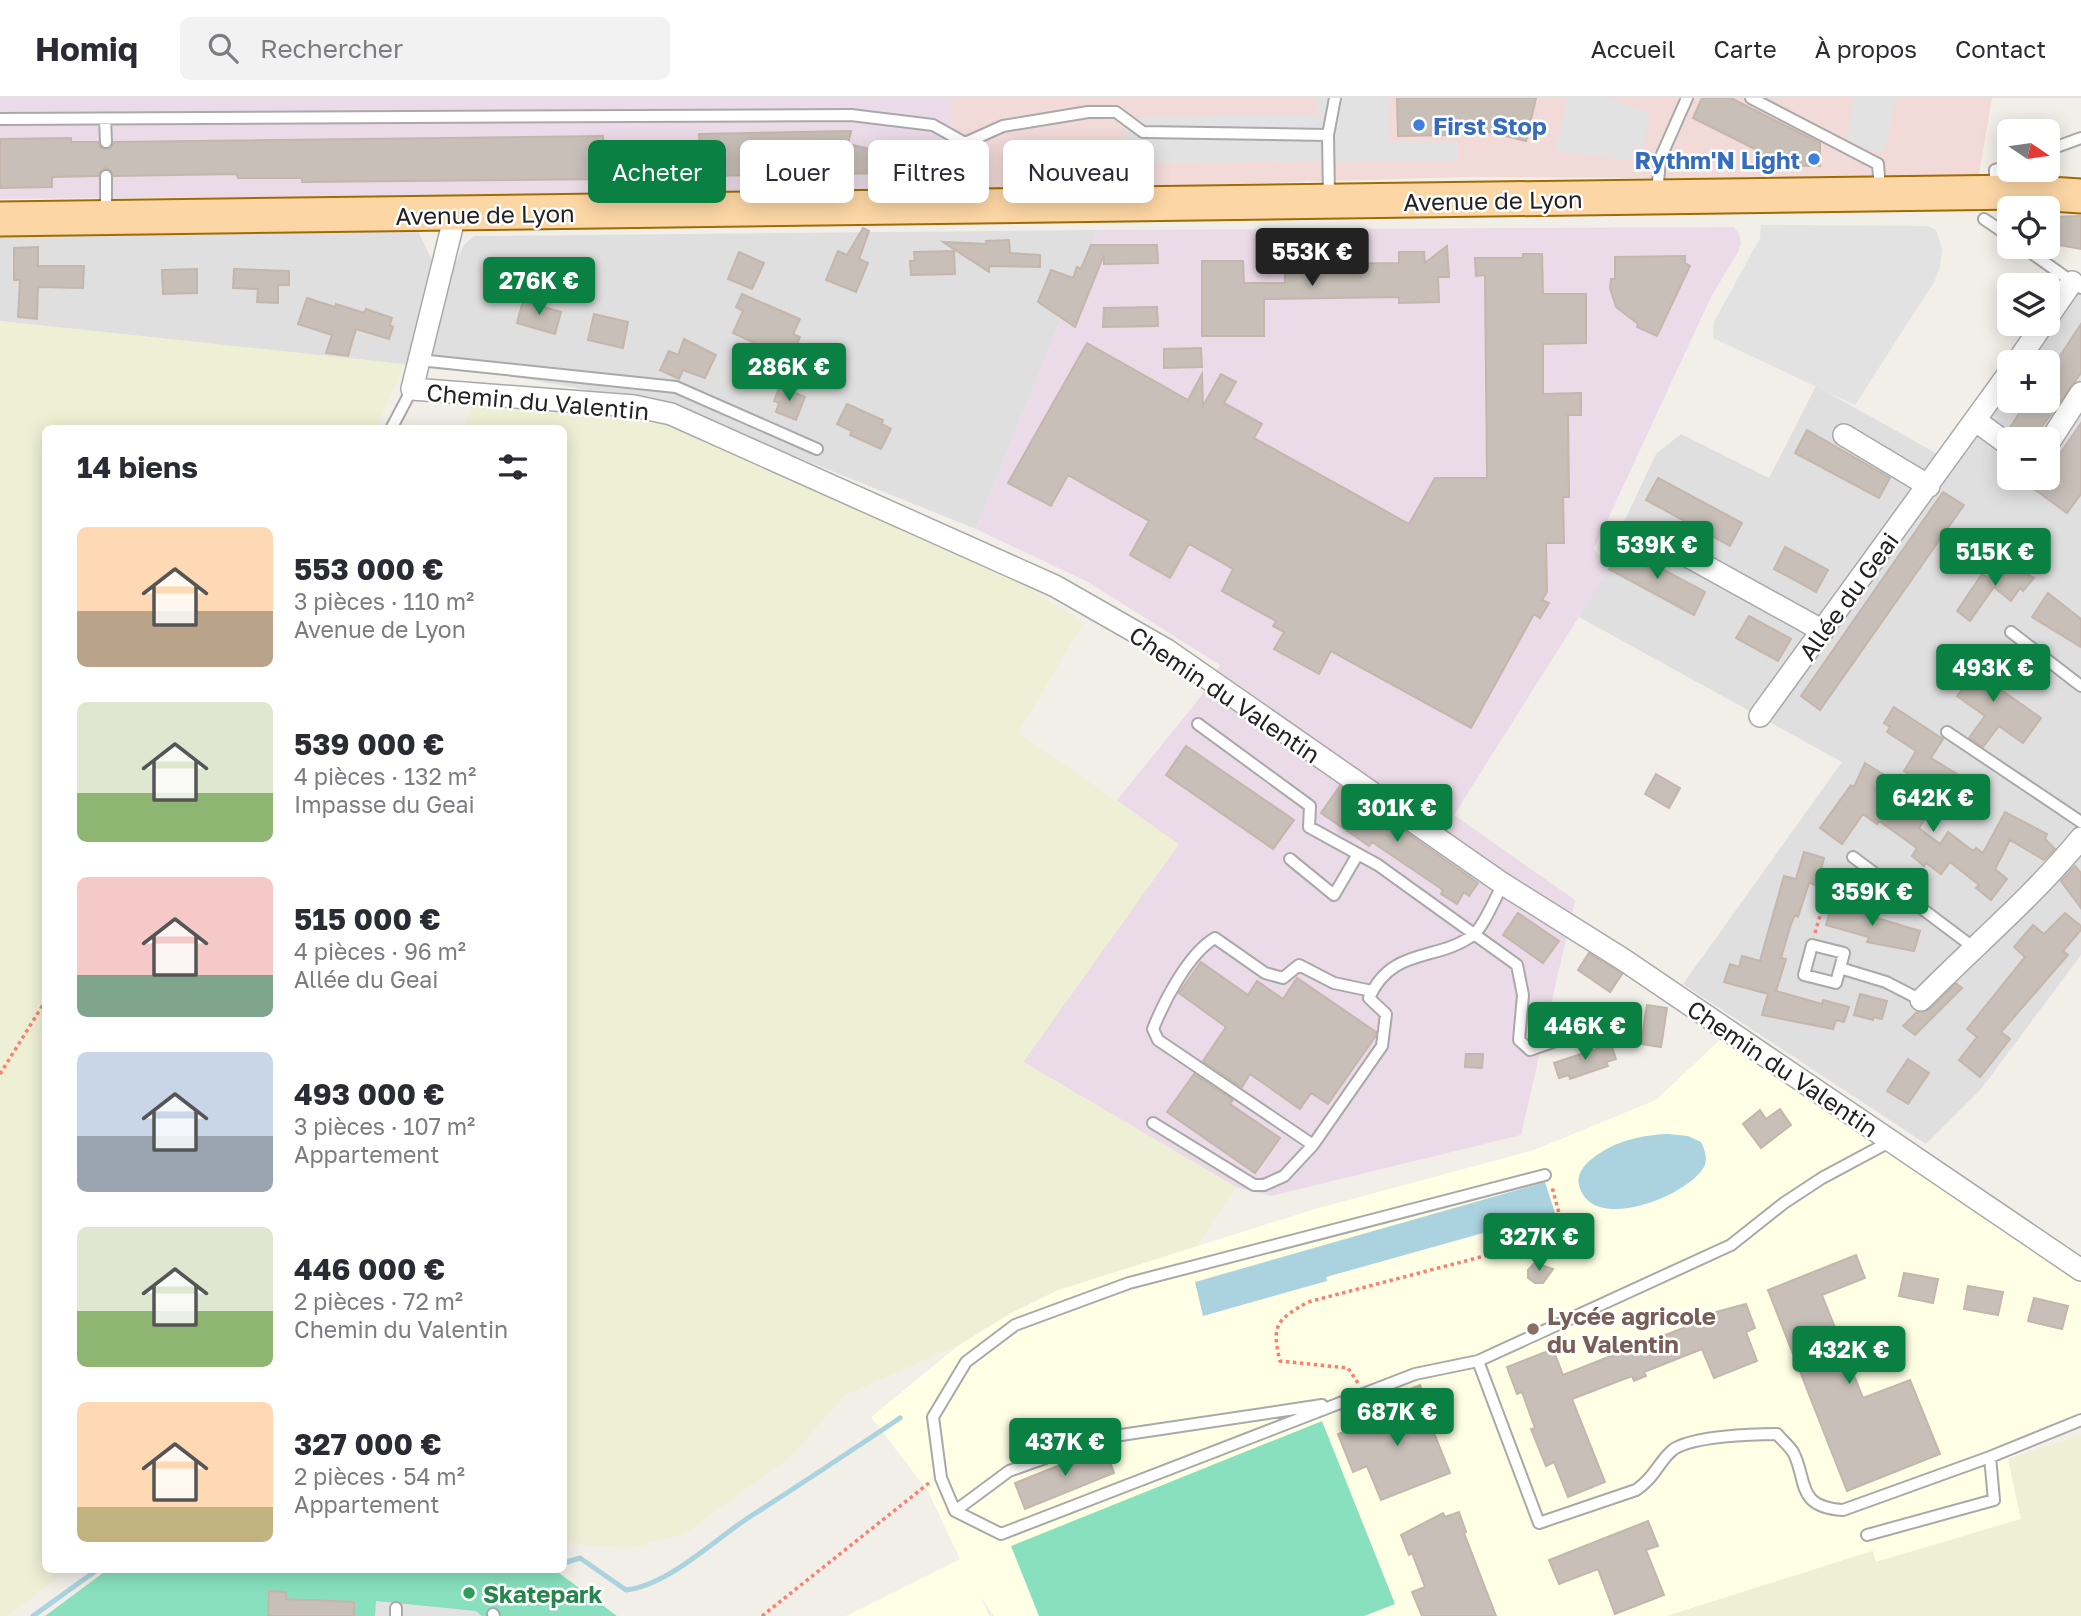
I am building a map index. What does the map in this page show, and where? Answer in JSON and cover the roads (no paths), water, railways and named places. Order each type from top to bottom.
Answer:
[{"type":"main road","name":"Avenue de Lyon","points":[[0,219],[1880,195],[2081,182]]},
{"type":"main road","name":"Avenue de Lyon","points":[[2001,187],[2081,196]]},
{"type":"street","name":"Chemin du Valentin","points":[[455,215],[412,389],[634,406],[671,414],[1055,586],[1167,650],[1503,884],[1624,960],[2081,1270]]},
{"type":"street","points":[[2060,303],[2076,285]]},
{"type":"street","name":"Allée du Geai","points":[[1760,716],[1997,390]]},
{"type":"street","points":[[2059,427],[2081,394]]},
{"type":"street","points":[[1976,421],[1997,436]]},
{"type":"street","points":[[1844,436],[1929,486]]},
{"type":"street","points":[[1646,533],[1823,631]]},
{"type":"street","points":[[1921,1000],[2051,874],[2081,838]]},
{"type":"lane","points":[[1329,202],[1328,135],[1335,98]]},
{"type":"lane","points":[[1657,198],[1660,159],[1687,98]]},
{"type":"lane","points":[[1751,98],[1878,164],[1880,195]]},
{"type":"lane","points":[[972,140],[1003,126],[1102,112],[1116,112],[1143,132],[1328,135]]},
{"type":"lane","points":[[0,119],[851,116],[933,125],[960,140]]},
{"type":"lane","points":[[105,119],[106,142]]},
{"type":"lane","points":[[2060,145],[2077,139]]},
{"type":"lane","points":[[106,176],[106,219]]},
{"type":"lane","points":[[966,203],[966,207]]},
{"type":"lane","points":[[2040,259],[2076,285]]},
{"type":"lane","points":[[419,363],[676,387],[817,449]]},
{"type":"lane","points":[[393,425],[412,389]]},
{"type":"lane","points":[[2011,632],[2081,686]]},
{"type":"lane","points":[[1198,724],[1310,806],[1309,827],[1378,865],[1517,964],[1523,995],[1519,1040],[1530,1050],[1591,1029],[1610,1030]]},
{"type":"lane","points":[[1947,732],[2081,821]]},
{"type":"lane","points":[[1290,859],[1334,895],[1358,854]]},
{"type":"lane","points":[[1853,857],[1973,947]]},
{"type":"lane","points":[[1153,1123],[1254,1185],[1264,1185],[1284,1176],[1313,1145],[1382,1046],[1386,1014],[1369,998],[1375,984],[1405,959],[1443,949],[1474,935],[1503,884]]},
{"type":"lane","points":[[1313,1145],[1158,1040],[1153,1029],[1163,1006],[1203,945],[1215,938],[1265,973],[1283,978],[1299,965],[1334,983],[1372,990]]},
{"type":"lane","points":[[1812,945],[1843,953],[1840,968],[1836,983],[1804,975],[1812,945]]},
{"type":"lane","points":[[1840,968],[1886,982],[1921,1000]]},
{"type":"lane","points":[[1545,1175],[1129,1283],[1015,1325],[966,1362],[933,1417],[941,1478],[955,1511],[1001,1534],[1415,1374],[1478,1361],[1731,1245],[1784,1203],[1822,1178],[1891,1141]]},
{"type":"lane","points":[[1478,1361],[1539,1523],[1636,1490],[1648,1482],[1674,1449],[1708,1439],[1740,1434],[1777,1434],[1793,1451],[1802,1488],[1818,1503],[1831,1509],[1843,1510],[1990,1457],[2081,1420]]},
{"type":"lane","points":[[955,1511],[1009,1471],[1101,1438],[1342,1402]]},
{"type":"lane","points":[[1867,1535],[1994,1500],[1990,1457]]},
{"type":"water","points":[[1668,1134],[1688,1136],[1701,1142],[1706,1161],[1695,1178],[1661,1199],[1640,1206],[1620,1209],[1601,1207],[1587,1200],[1578,1181],[1590,1160],[1619,1143]]},
{"type":"water","points":[[1545,1182],[1555,1213],[1326,1277],[1327,1281],[1203,1316],[1195,1282]]},
{"type":"waterway","points":[[567,1562],[580,1558],[626,1590],[642,1587],[675,1571],[737,1525],[900,1418]]},
{"type":"waterway","points":[[33,1616],[93,1573]]},
{"type":"place","name":"First Stop","points":[[1419,125]]},
{"type":"place","name":"Rythm'N Light","points":[[1814,159]]},
{"type":"place","name":"Lycée agricole du Valentin","points":[[1533,1329]]},
{"type":"place","name":"Skatepark","points":[[469,1593]]}]
